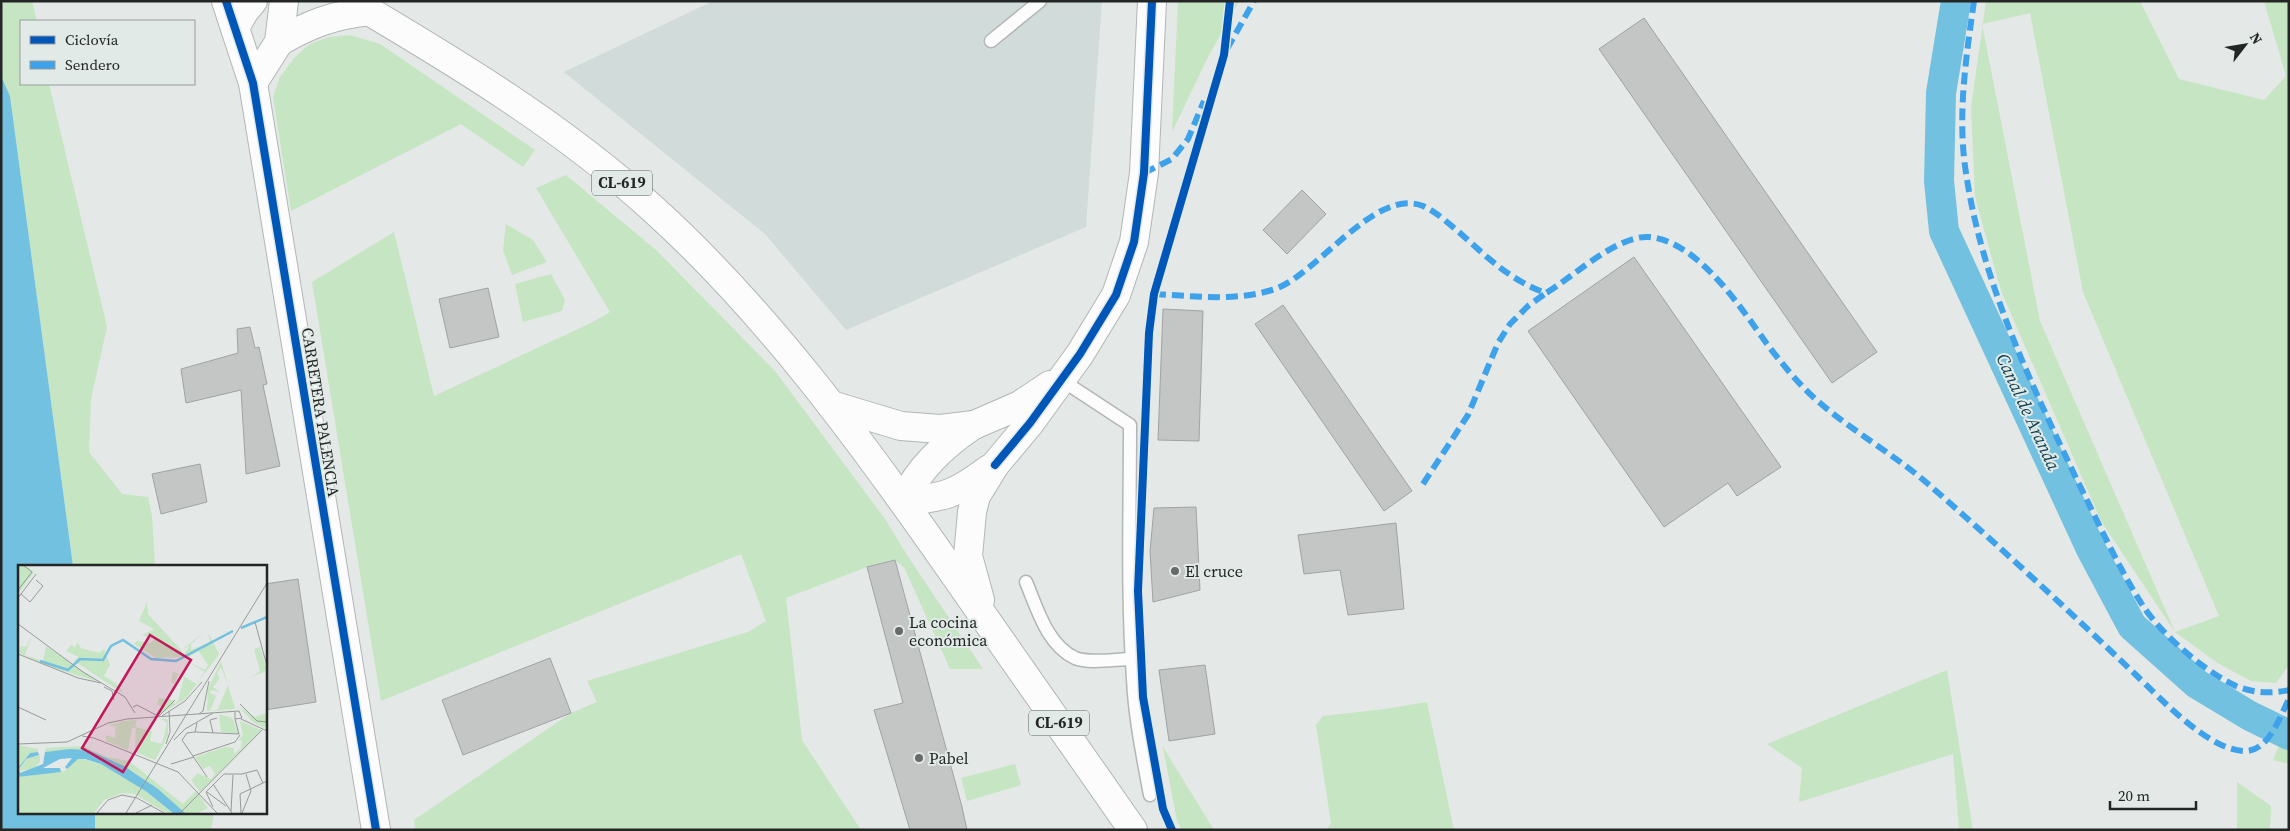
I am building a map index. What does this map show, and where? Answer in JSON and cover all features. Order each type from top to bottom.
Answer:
[{"type":"street","name":"CARRETERA PALENCIA","points":[[226,1],[253,83],[376,830]]},
{"type":"street","points":[[235,28],[253,1]]},
{"type":"street","points":[[279,42],[284,1]]},
{"type":"street","points":[[984,616],[968,556],[972,512],[976,496],[995,465],[1030,423],[1060,379],[1080,354],[1116,295],[1134,242],[1144,173],[1152,1]]},
{"type":"street","points":[[253,83],[279,42],[301,28],[360,6]]},
{"type":"street","name":"CL-619","points":[[360,6],[532,113],[591,157],[651,207],[696,249],[737,292],[831,405],[903,500],[1133,830]]},
{"type":"street","points":[[995,465],[963,488],[934,498],[903,500],[912,481],[936,453],[974,425],[1020,405],[1060,379]]},
{"type":"street","points":[[831,405],[902,426],[940,429],[974,425]]},
{"type":"lane","points":[[991,41],[1040,1]]},
{"type":"lane","points":[[1060,379],[1130,425],[1132,658],[1138,732],[1150,796]]},
{"type":"lane","points":[[1026,582],[1044,626],[1060,648],[1076,658],[1098,660],[1132,658]]},
{"type":"shaded area","points":[[713,1],[1102,1],[1086,227],[846,330],[765,234],[564,72]]},
{"type":"green space","points":[[1,1],[32,1],[37,20],[20,20],[20,85],[49,85],[107,327],[91,399],[89,452],[122,494],[148,497],[152,516],[155,565],[73,565],[10,96],[1,76]]},
{"type":"green space","points":[[1178,1],[1239,1],[1207,59],[1172,132]]},
{"type":"green space","points":[[1986,1],[2140,1],[2179,79],[2264,100],[2286,76],[2264,1],[2289,1],[2289,665],[2276,683],[2251,681],[2219,664],[2175,632],[2219,616],[2083,292],[2030,13],[1983,24]]},
{"type":"green space","points":[[1982,26],[2040,321],[2175,632],[2101,521],[2001,291],[1975,197],[1971,108]]},
{"type":"green space","points":[[350,35],[380,44],[535,150],[523,167],[461,124],[291,211],[273,97],[280,77],[295,57],[310,44],[329,37]]},
{"type":"green space","points":[[566,175],[656,250],[775,371],[885,519],[983,669],[950,669],[904,567],[895,560],[867,567],[786,598],[802,740],[861,830],[415,830],[414,820],[571,713],[597,702],[587,681],[748,632],[766,621],[741,554],[381,701],[312,282],[394,232],[434,396],[593,322],[610,312],[536,188]]},
{"type":"green space","points":[[506,224],[533,240],[547,262],[512,275],[503,250]]},
{"type":"green space","points":[[551,274],[565,300],[562,311],[523,322],[515,284]]},
{"type":"green space","points":[[1947,670],[1973,830],[1959,830],[1953,754],[1799,802],[1802,768],[1767,744]]},
{"type":"green space","points":[[1427,702],[1454,830],[1326,830],[1331,823],[1316,725],[1323,716]]},
{"type":"green space","points":[[2289,722],[2289,764],[2273,760]]},
{"type":"green space","points":[[1163,747],[1214,830],[1182,830],[1177,821]]},
{"type":"green space","points":[[1015,764],[1021,785],[967,801],[961,778]]},
{"type":"green space","points":[[2237,782],[2271,806],[2270,830],[2237,830]]},
{"type":"green space","points":[[95,814],[214,814],[211,830],[95,830]]},
{"type":"water","points":[[1,76],[10,96],[73,565],[18,565],[18,814],[95,814],[95,830],[1,830]]},
{"type":"building","points":[[1644,18],[1877,352],[1832,383],[1599,49]]},
{"type":"building","points":[[1302,190],[1326,214],[1287,254],[1263,230]]},
{"type":"building","points":[[1634,257],[1781,467],[1737,496],[1728,483],[1664,527],[1528,331]]},
{"type":"building","points":[[488,288],[499,337],[450,348],[439,299]]},
{"type":"building","points":[[1283,305],[1412,491],[1384,511],[1255,324]]},
{"type":"building","points":[[1163,309],[1203,311],[1199,441],[1158,440]]},
{"type":"building","points":[[250,327],[255,348],[259,347],[267,384],[263,385],[280,466],[246,474],[241,390],[186,403],[181,369],[238,353],[237,329]]},
{"type":"building","points":[[200,464],[207,502],[161,514],[152,474]]},
{"type":"building","points":[[1196,507],[1200,590],[1153,602],[1150,551],[1154,508]]},
{"type":"building","points":[[1396,523],[1404,609],[1348,615],[1340,570],[1304,574],[1298,535]]},
{"type":"building","points":[[895,560],[967,830],[910,830],[874,710],[903,703],[867,567]]},
{"type":"building","points":[[298,579],[316,702],[266,710],[266,584]]},
{"type":"building","points":[[550,658],[571,713],[463,755],[442,700]]},
{"type":"building","points":[[1205,665],[1215,734],[1169,741],[1159,670]]},
{"type":"waterway","name":"Canal de Aranda","points":[[1956,1],[1941,93],[1939,181],[1944,231],[2091,549],[2132,626],[2197,684],[2250,716],[2289,735]]},
{"type":"marked path","points":[[1227,49],[1254,1]]},
{"type":"marked path","points":[[1974,1],[1962,109],[1963,152],[1966,173],[1973,214],[1996,293],[2010,332],[2043,408],[2117,561],[2143,606],[2161,629],[2198,662],[2236,686],[2262,692],[2289,690]]},
{"type":"marked path","points":[[1144,173],[1172,159],[1188,139],[1204,101]]},
{"type":"marked path","points":[[1154,294],[1231,297],[1246,296],[1275,289],[1310,267],[1366,220],[1386,209],[1405,203],[1423,206],[1433,211],[1500,268],[1533,288],[1546,293],[1596,258],[1623,243],[1636,238],[1649,237],[1667,241],[1684,250],[1717,279],[1779,360],[1813,396],[1846,424],[1901,462],[1927,483],[2032,577],[2172,709],[2202,734],[2233,749],[2247,751],[2255,749],[2273,731],[2289,699]]},
{"type":"marked path","points":[[1423,484],[1468,415],[1498,343],[1510,324],[1528,306],[1546,293]]},
{"type":"cycle path","points":[[226,1],[253,83],[376,830]]},
{"type":"cycle path","points":[[995,465],[1030,423],[1080,354],[1116,295],[1134,242],[1144,173],[1152,1]]},
{"type":"cycle path","points":[[1172,830],[1163,809],[1143,697],[1138,591],[1149,333],[1154,294],[1224,55],[1230,1]]},
{"type":"place","name":"El cruce","points":[[1175,571]]},
{"type":"place","name":"La cocina económica","points":[[899,631]]},
{"type":"place","name":"Pabel","points":[[919,758]]}]
